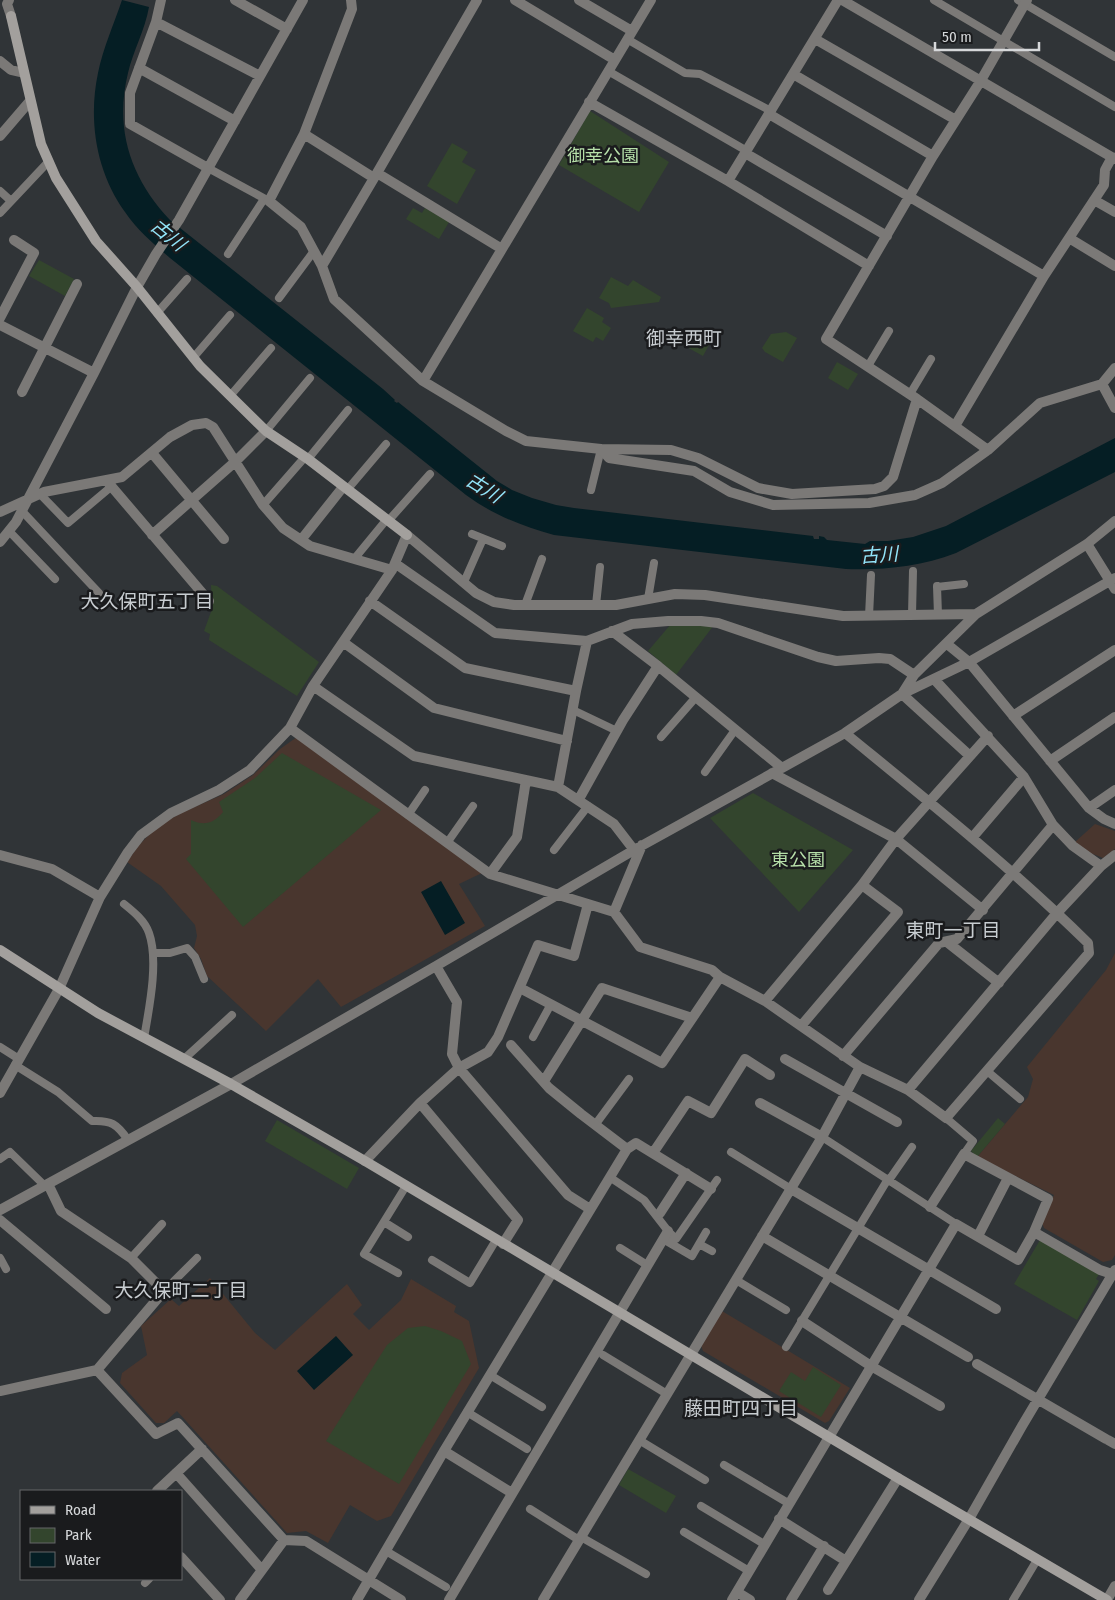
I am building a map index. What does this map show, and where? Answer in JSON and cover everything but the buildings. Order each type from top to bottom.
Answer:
[{"type":"street","points":[[8,0],[7,4],[41,144],[56,178],[96,241],[137,287],[193,358],[266,431],[306,458],[388,520],[476,593],[494,602],[514,605],[616,605],[675,594],[705,595],[843,616],[976,614]]},
{"type":"street","points":[[160,0],[156,22],[130,93],[130,124],[208,168]]},
{"type":"street","points":[[235,0],[287,29]]},
{"type":"street","points":[[0,542],[16,522],[94,374],[137,287],[179,220],[303,0]]},
{"type":"street","points":[[351,0],[352,8],[304,134],[267,200],[301,227],[322,266],[334,299],[422,381],[526,441],[600,448],[671,450],[698,458],[758,488],[792,494],[875,489],[884,486],[892,477],[913,396]]},
{"type":"street","points":[[322,266],[477,0]]},
{"type":"street","points":[[515,0],[615,60]]},
{"type":"street","points":[[579,0],[630,35]]},
{"type":"street","points":[[422,381],[651,0]]},
{"type":"street","points":[[728,181],[838,0]]},
{"type":"street","points":[[842,0],[1113,158],[1105,170],[1104,185],[1044,276],[955,426]]},
{"type":"street","points":[[988,450],[913,396],[826,338],[933,156],[980,82],[1004,40],[1023,1]]},
{"type":"street","points":[[0,8],[11,16]]},
{"type":"street","points":[[156,22],[260,76]]},
{"type":"street","points":[[815,39],[956,120]]},
{"type":"street","points":[[0,61],[11,70],[24,73]]},
{"type":"street","points":[[139,68],[235,121]]},
{"type":"street","points":[[793,74],[933,156]]},
{"type":"street","points":[[2,130],[30,101]]},
{"type":"street","points":[[589,102],[728,181],[869,266]]},
{"type":"street","points":[[770,112],[1044,276]]},
{"type":"street","points":[[304,134],[502,249]]},
{"type":"street","points":[[746,152],[887,236]]},
{"type":"street","points":[[1094,200],[1115,212]]},
{"type":"street","points":[[1069,238],[1115,266]]},
{"type":"street","points":[[0,318],[34,253],[14,240]]},
{"type":"street","points":[[22,392],[77,284]]},
{"type":"street","points":[[0,325],[94,374]]},
{"type":"street","points":[[600,448],[609,458],[694,470],[730,492],[774,505],[869,503],[915,495],[942,483],[988,450],[1040,403],[1102,384],[1115,368]]},
{"type":"street","points":[[1102,384],[1115,408]]},
{"type":"street","points":[[0,512],[23,506],[40,494],[109,483],[122,477],[170,437],[192,425],[206,424],[213,426],[263,505],[283,528],[310,546],[394,567],[495,633],[587,641],[632,624],[702,621],[718,623],[836,661],[879,658],[890,660],[914,675]]},
{"type":"street","points":[[152,534],[236,461],[266,431]]},
{"type":"street","points":[[152,453],[224,539]]},
{"type":"street","points":[[109,483],[209,601]]},
{"type":"street","points":[[301,540],[345,488]]},
{"type":"street","points":[[902,694],[914,675],[976,614],[1087,544],[1115,521]]},
{"type":"street","points":[[0,1093],[59,989],[100,897],[141,834],[170,812],[219,790],[250,770],[290,728],[313,686],[394,567],[407,535]]},
{"type":"street","points":[[0,1210],[231,1084],[557,896],[638,847],[845,733],[902,694],[969,662],[1113,582],[1087,544]]},
{"type":"street","points":[[370,601],[465,668],[576,691]]},
{"type":"street","points":[[612,631],[658,666],[735,730],[777,771],[896,839],[983,910]]},
{"type":"street","points":[[558,787],[587,641]]},
{"type":"street","points":[[343,642],[434,708],[567,740]]},
{"type":"street","points":[[947,644],[969,662],[1089,808],[1104,819],[1115,824]]},
{"type":"street","points":[[1013,716],[1115,650]]},
{"type":"street","points":[[579,800],[617,731],[658,666]]},
{"type":"street","points":[[934,679],[1024,777],[1053,825],[1073,846],[1107,865]]},
{"type":"street","points":[[313,686],[414,756],[558,787],[614,824],[638,847]]},
{"type":"street","points":[[902,694],[970,756]]},
{"type":"street","points":[[1050,761],[1115,717]]},
{"type":"street","points":[[290,728],[490,874],[614,912],[640,947],[712,970],[720,978],[765,1001],[860,1067],[908,1090],[946,1118],[1088,952],[1088,943],[972,838],[845,733]]},
{"type":"street","points":[[765,1001],[862,885],[896,839],[988,736]]},
{"type":"street","points":[[972,838],[1024,777]]},
{"type":"street","points":[[490,874],[517,837],[526,780]]},
{"type":"street","points":[[1089,808],[1115,790]]},
{"type":"street","points":[[843,1056],[939,943],[957,939],[1053,825]]},
{"type":"street","points":[[614,912],[638,847]]},
{"type":"street","points":[[0,855],[52,869],[100,897]]},
{"type":"street","points":[[908,1090],[1057,913],[1115,855]]},
{"type":"street","points":[[801,1026],[898,912],[862,885]]},
{"type":"street","points":[[365,1161],[420,1103],[460,1068],[488,1052],[498,1037],[538,945],[574,956],[588,904]]},
{"type":"street","points":[[948,942],[999,983]]},
{"type":"street","points":[[0,950],[98,1013],[231,1084],[365,1161],[1107,1600],[1115,1586]]},
{"type":"street","points":[[436,966],[456,1002],[452,1054],[460,1068],[568,1195],[590,1210]]},
{"type":"street","points":[[520,988],[662,1063],[720,978]]},
{"type":"street","points":[[544,1081],[602,988],[692,1018]]},
{"type":"street","points":[[512,1045],[549,1088],[627,1149]]},
{"type":"street","points":[[653,1153],[688,1100],[711,1113],[745,1059],[770,1075]]},
{"type":"street","points":[[785,1059],[897,1122]]},
{"type":"street","points":[[543,1600],[822,1137],[860,1067]]},
{"type":"street","points":[[760,1102],[822,1137]]},
{"type":"street","points":[[420,1103],[518,1220],[499,1242]]},
{"type":"street","points":[[357,1600],[467,1412],[627,1149],[636,1143],[686,1173],[714,1185]]},
{"type":"street","points":[[750,1600],[734,1596],[828,1435],[956,1224],[1018,1260],[1034,1232],[1048,1199],[964,1154],[930,1207]]},
{"type":"street","points":[[658,1215],[686,1173]]},
{"type":"street","points":[[978,1236],[1008,1178]]},
{"type":"street","points":[[0,1391],[97,1370],[164,1291],[131,1258],[61,1211],[46,1185]]},
{"type":"street","points":[[791,1189],[929,1268],[996,1309]]},
{"type":"street","points":[[0,1220],[106,1309]]},
{"type":"street","points":[[919,1600],[1114,1273],[1100,1270],[1034,1232]]},
{"type":"street","points":[[449,1600],[665,1235]]},
{"type":"street","points":[[762,1236],[968,1357]]},
{"type":"street","points":[[802,1321],[871,1366],[940,1406]]},
{"type":"street","points":[[977,1364],[1110,1441]]},
{"type":"street","points":[[97,1370],[156,1434],[178,1423],[284,1540],[306,1540],[400,1600]]},
{"type":"street","points":[[158,1490],[202,1449]]},
{"type":"street","points":[[444,1451],[512,1493]]},
{"type":"street","points":[[176,1473],[262,1570]]},
{"type":"street","points":[[828,1590],[898,1478]]},
{"type":"street","points":[[779,1519],[846,1561]]},
{"type":"street","points":[[240,1600],[284,1540]]},
{"type":"street","points":[[791,1600],[824,1546]]},
{"type":"street","points":[[182,1558],[220,1600]]},
{"type":"lane","points":[[934,0],[1115,107]]},
{"type":"lane","points":[[1023,1],[1115,56]]},
{"type":"lane","points":[[630,35],[685,73],[700,74],[770,112]]},
{"type":"lane","points":[[608,71],[746,152]]},
{"type":"lane","points":[[0,213],[49,161]]},
{"type":"lane","points":[[208,168],[267,200],[228,254]]},
{"type":"lane","points":[[0,191],[12,201]]},
{"type":"lane","points":[[279,298],[314,251]]},
{"type":"lane","points":[[157,313],[187,279]]},
{"type":"lane","points":[[193,358],[230,315]]},
{"type":"lane","points":[[868,366],[889,331]]},
{"type":"lane","points":[[230,396],[271,348]]},
{"type":"lane","points":[[913,396],[930,359]]},
{"type":"lane","points":[[266,431],[310,378]]},
{"type":"lane","points":[[263,505],[348,410]]},
{"type":"lane","points":[[345,488],[386,444]]},
{"type":"lane","points":[[591,490],[600,448]]},
{"type":"lane","points":[[355,558],[430,474]]},
{"type":"lane","points":[[40,494],[68,522],[109,483]]},
{"type":"lane","points":[[23,506],[99,593]]},
{"type":"lane","points":[[9,531],[55,579]]},
{"type":"lane","points":[[472,534],[502,546]]},
{"type":"lane","points":[[464,582],[483,539]]},
{"type":"lane","points":[[524,605],[542,559]]},
{"type":"lane","points":[[648,599],[654,563]]},
{"type":"lane","points":[[596,605],[600,567]]},
{"type":"lane","points":[[912,615],[913,571]]},
{"type":"lane","points":[[869,616],[870,575]]},
{"type":"lane","points":[[938,614],[937,586],[964,584]]},
{"type":"lane","points":[[661,737],[696,698]]},
{"type":"lane","points":[[573,710],[617,731]]},
{"type":"lane","points":[[705,772],[735,730]]},
{"type":"lane","points":[[408,815],[425,790]]},
{"type":"lane","points":[[447,843],[473,806]]},
{"type":"lane","points":[[554,850],[588,806]]},
{"type":"lane","points":[[124,904],[138,916],[149,932],[153,953],[151,1001],[144,1038]]},
{"type":"lane","points":[[153,953],[187,948],[196,956],[204,979]]},
{"type":"lane","points":[[533,1037],[552,1004]]},
{"type":"lane","points":[[184,1059],[232,1015]]},
{"type":"lane","points":[[0,1047],[92,1121],[105,1120],[114,1124],[128,1140]]},
{"type":"lane","points":[[987,1070],[1020,1099]]},
{"type":"lane","points":[[595,1125],[629,1079]]},
{"type":"lane","points":[[946,1118],[973,1141],[964,1154]]},
{"type":"lane","points":[[822,1137],[956,1224]]},
{"type":"lane","points":[[786,1347],[888,1180],[912,1147]]},
{"type":"lane","points":[[0,1159],[10,1152],[46,1185]]},
{"type":"lane","points":[[731,1152],[791,1189]]},
{"type":"lane","points":[[611,1178],[644,1200],[658,1215],[665,1235],[692,1256],[706,1232]]},
{"type":"lane","points":[[665,1235],[676,1239],[714,1185]]},
{"type":"lane","points":[[398,1274],[364,1254],[406,1186]]},
{"type":"lane","points":[[384,1222],[408,1237]]},
{"type":"lane","points":[[131,1258],[162,1224]]},
{"type":"lane","points":[[432,1260],[470,1283],[499,1242]]},
{"type":"lane","points":[[699,1244],[712,1251]]},
{"type":"lane","points":[[620,1248],[647,1265]]},
{"type":"lane","points":[[0,1258],[6,1269]]},
{"type":"lane","points":[[164,1291],[197,1258]]},
{"type":"lane","points":[[736,1280],[786,1310]]},
{"type":"lane","points":[[603,1355],[667,1394]]},
{"type":"lane","points":[[490,1375],[542,1407]]},
{"type":"lane","points":[[467,1412],[527,1449]]},
{"type":"lane","points":[[640,1440],[705,1480]]},
{"type":"lane","points":[[724,1465],[788,1503]]},
{"type":"lane","points":[[701,1506],[764,1544]]},
{"type":"lane","points":[[530,1509],[646,1574]]},
{"type":"lane","points":[[684,1532],[749,1571]]},
{"type":"lane","points":[[386,1551],[446,1587]]},
{"type":"lane","points":[[1012,1600],[1037,1560]]},
{"type":"shaded area","points":[[297,737],[482,873],[459,884],[485,926],[341,1007],[318,979],[266,1031],[207,976],[201,959],[194,948],[197,936],[195,925],[161,886],[127,862],[139,845],[158,826],[181,813],[224,794],[253,775],[280,749]]},
{"type":"shaded area","points":[[1095,824],[1115,831],[1115,849],[1103,858],[1083,850],[1075,842]]},
{"type":"shaded area","points":[[1115,953],[1115,1255],[1112,1260],[1103,1262],[1044,1228],[1042,1223],[1054,1195],[977,1157],[1028,1097],[1033,1079],[1027,1067],[1106,970]]},
{"type":"shaded area","points":[[210,1278],[255,1333],[275,1350],[347,1284],[362,1305],[353,1314],[369,1330],[401,1300],[411,1279],[456,1306],[454,1312],[469,1321],[479,1368],[391,1516],[377,1521],[350,1505],[328,1543],[306,1531],[287,1533],[177,1411],[164,1423],[156,1423],[120,1383],[122,1373],[147,1355],[141,1326],[171,1299],[179,1306]]},
{"type":"shaded area","points":[[722,1311],[850,1388],[829,1421],[825,1423],[703,1351],[701,1345]]},
{"type":"green space","name":"御幸公園","points":[[590,111],[669,162],[639,212],[559,165]]},
{"type":"green space","points":[[452,143],[468,152],[462,162],[476,170],[457,204],[427,186]]},
{"type":"green space","points":[[413,208],[422,213],[425,208],[449,222],[439,239],[406,219]]},
{"type":"green space","points":[[39,260],[74,279],[65,296],[29,276]]},
{"type":"green space","points":[[611,277],[628,286],[633,280],[661,297],[659,302],[611,308],[609,303],[599,298]]},
{"type":"green space","points":[[587,308],[604,318],[602,322],[611,328],[603,341],[596,337],[593,342],[573,331]]},
{"type":"green space","points":[[690,332],[716,332],[703,356],[683,345]]},
{"type":"green space","points":[[786,332],[797,338],[783,362],[765,352],[762,348],[771,334]]},
{"type":"green space","points":[[837,362],[858,374],[848,390],[828,378]]},
{"type":"green space","points":[[211,585],[217,586],[319,662],[297,696],[209,640],[210,634],[204,631],[212,609]]},
{"type":"green space","points":[[671,624],[714,625],[676,675],[648,651]]},
{"type":"green space","points":[[282,753],[381,810],[243,927],[186,859],[191,854],[191,820],[208,823],[216,819],[223,812],[219,802],[255,778]]},
{"type":"green space","name":"東公園","points":[[753,793],[853,850],[799,912],[710,818]]},
{"type":"green space","points":[[998,1118],[1005,1124],[977,1157],[971,1151]]},
{"type":"green space","points":[[277,1120],[359,1168],[347,1189],[265,1141]]},
{"type":"green space","points":[[1040,1240],[1099,1274],[1096,1279],[1099,1281],[1077,1320],[1014,1284]]},
{"type":"green space","points":[[425,1326],[462,1341],[471,1364],[399,1484],[326,1441],[387,1345],[408,1328]]},
{"type":"green space","points":[[813,1367],[841,1385],[821,1417],[779,1391],[791,1372],[805,1381]]},
{"type":"green space","points":[[628,1469],[676,1496],[666,1513],[619,1485]]},
{"type":"water","name":"古川","points":[[122,0],[149,7],[128,73],[123,114],[129,152],[145,188],[156,204],[170,220],[383,389],[394,401],[398,402],[497,481],[512,490],[556,505],[574,508],[813,536],[814,539],[819,539],[819,536],[827,540],[865,544],[870,541],[888,541],[913,537],[946,526],[1115,438],[1115,472],[956,553],[929,562],[874,569],[846,569],[554,535],[519,524],[497,514],[466,495],[170,258],[130,219],[115,196],[101,163],[97,145],[94,109],[100,64]]},
{"type":"water","points":[[441,881],[465,923],[445,935],[421,892]]},
{"type":"water","points":[[336,1336],[353,1355],[314,1390],[297,1371]]},
{"type":"district","name":"御幸西町","points":[[684,338]]},
{"type":"district","name":"大久保町五丁目","points":[[147,601]]},
{"type":"district","name":"東町一丁目","points":[[953,930]]},
{"type":"district","name":"大久保町二丁目","points":[[181,1290]]},
{"type":"district","name":"藤田町四丁目","points":[[741,1408]]}]
